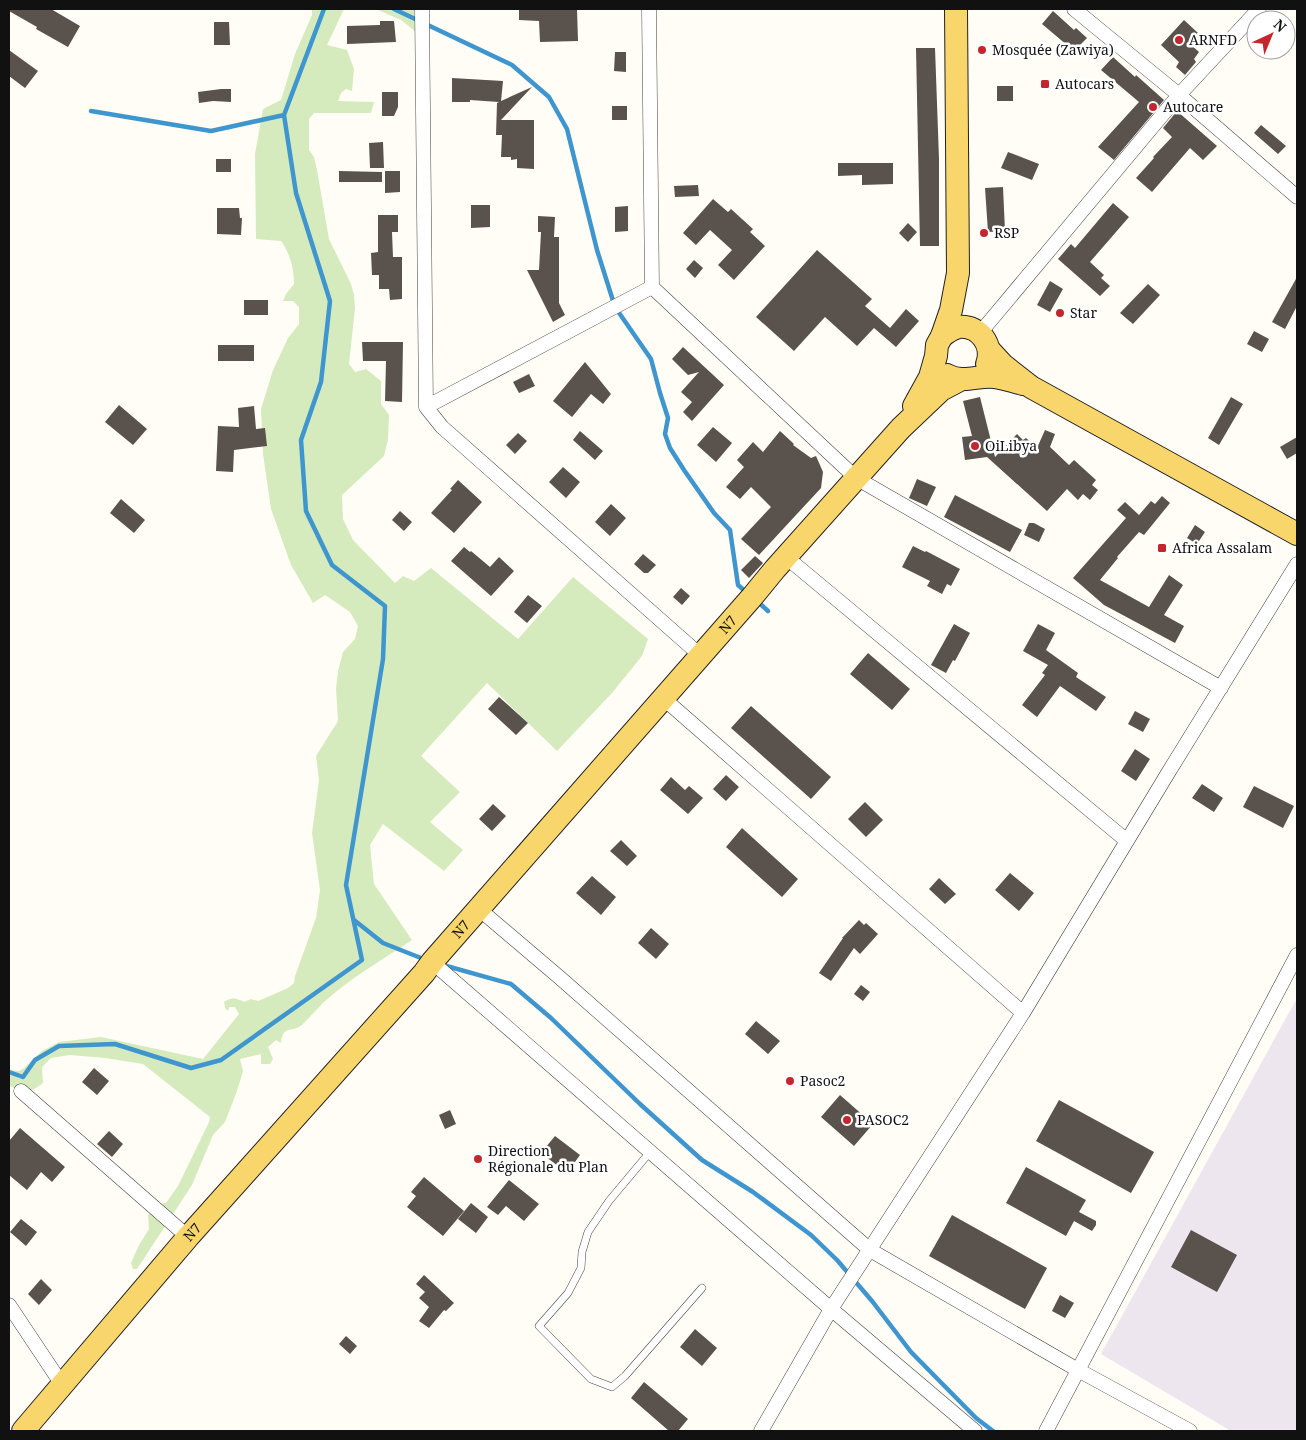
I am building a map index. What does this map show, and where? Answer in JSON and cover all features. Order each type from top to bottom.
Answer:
[{"type":"main road","points":[[901,428],[930,377],[951,310],[958,273],[956,9]]},
{"type":"main road","points":[[901,428],[941,390],[984,371],[989,362],[958,273]]},
{"type":"main road","points":[[1031,387],[996,377],[955,379],[946,374],[939,366],[939,346],[950,330],[960,327],[980,338],[1003,365],[1031,387],[1297,534]]},
{"type":"main road","name":"N7","points":[[23,1431],[188,1237],[418,980],[786,557],[901,428]]},
{"type":"street","points":[[422,9],[426,408],[442,427],[700,656]]},
{"type":"street","points":[[650,9],[652,287],[856,478],[1221,688]]},
{"type":"street","points":[[1074,9],[1179,95],[1297,197]]},
{"type":"street","points":[[980,338],[1179,95],[1259,9]]},
{"type":"street","points":[[426,408],[652,287]]},
{"type":"street","points":[[786,557],[1127,841]]},
{"type":"street","points":[[760,1431],[831,1309],[1023,1013],[1297,564]]},
{"type":"street","points":[[663,698],[1023,1013]]},
{"type":"street","points":[[478,909],[560,977],[870,1250],[1078,1370],[1190,1431]]},
{"type":"street","points":[[1046,1431],[1297,955]]},
{"type":"street","points":[[432,962],[831,1309],[975,1431]]},
{"type":"street","points":[[21,1091],[188,1237]]},
{"type":"street","points":[[9,1305],[63,1386]]},
{"type":"lane","points":[[650,1152],[609,1201],[588,1232],[582,1252],[581,1268],[568,1293],[539,1326],[591,1379],[612,1387],[625,1376],[702,1288]]},
{"type":"shaded area","points":[[1297,998],[1297,1431],[1231,1431],[1101,1354]]},
{"type":"green space","points":[[312,9],[344,9],[327,45],[347,50],[354,69],[352,91],[346,89],[341,93],[338,101],[374,102],[371,113],[314,113],[309,119],[309,150],[314,157],[317,170],[329,239],[351,284],[354,295],[355,308],[349,364],[355,372],[366,369],[381,381],[381,404],[389,415],[388,440],[384,456],[342,495],[343,519],[353,540],[395,583],[403,576],[414,581],[431,568],[518,639],[573,577],[648,639],[642,656],[612,693],[557,751],[487,683],[421,756],[460,792],[430,822],[463,850],[444,871],[383,824],[370,845],[374,884],[412,940],[344,985],[302,1025],[286,1031],[281,1043],[276,1040],[268,1047],[273,1059],[270,1064],[261,1064],[261,1054],[240,1059],[243,1071],[225,1122],[213,1135],[192,1185],[137,1269],[133,1269],[131,1263],[149,1229],[148,1215],[157,1204],[166,1203],[178,1186],[210,1117],[143,1064],[70,1055],[51,1058],[42,1067],[43,1083],[27,1091],[9,1086],[9,1070],[19,1071],[42,1051],[59,1042],[101,1037],[203,1059],[239,1014],[235,1007],[229,1007],[228,1011],[225,1008],[224,1002],[229,999],[244,1002],[251,999],[258,1001],[288,988],[294,983],[316,918],[320,890],[312,833],[319,780],[316,756],[338,721],[336,689],[338,671],[343,652],[355,639],[358,626],[350,612],[325,595],[313,603],[291,565],[271,509],[263,454],[261,409],[273,370],[288,338],[299,324],[299,307],[293,301],[283,301],[294,284],[291,261],[281,241],[256,239],[255,154],[263,109],[281,100],[295,54],[312,15]]},
{"type":"green space","points":[[376,9],[414,9],[415,31],[401,20]]},
{"type":"building","points":[[9,9],[51,9],[80,26],[68,47],[36,29],[37,27],[9,11]]},
{"type":"building","points":[[519,9],[577,9],[578,41],[540,42],[539,21],[519,20]]},
{"type":"building","points":[[1053,11],[1074,30],[1076,28],[1087,38],[1074,51],[1042,24]]},
{"type":"building","name":"ARNFD","points":[[1184,20],[1198,33],[1190,44],[1199,52],[1194,59],[1196,62],[1185,75],[1176,67],[1179,62],[1161,45]]},
{"type":"building","points":[[380,21],[394,21],[396,42],[347,44],[347,26],[380,25]]},
{"type":"building","points":[[214,22],[229,22],[230,45],[214,45]]},
{"type":"building","points":[[916,48],[935,48],[939,159],[939,246],[920,246]]},
{"type":"building","points":[[9,50],[38,71],[25,88],[9,76]]},
{"type":"building","points":[[615,52],[626,52],[626,72],[614,71]]},
{"type":"building","points":[[1113,57],[1164,100],[1114,160],[1098,147],[1139,102],[1101,70]]},
{"type":"building","points":[[452,78],[503,81],[501,101],[532,87],[501,120],[534,120],[534,169],[517,168],[517,159],[511,160],[511,157],[501,157],[502,135],[496,135],[497,103],[499,102],[470,100],[470,102],[452,102]]},
{"type":"building","points":[[997,86],[1013,86],[1013,101],[997,101]]},
{"type":"building","points":[[231,89],[231,102],[213,101],[199,103],[198,92]]},
{"type":"building","points":[[382,92],[398,92],[398,107],[394,116],[382,116]]},
{"type":"building","points":[[612,106],[627,106],[627,120],[612,120]]},
{"type":"building","points":[[1177,111],[1217,146],[1203,160],[1190,148],[1152,192],[1136,178],[1172,137],[1163,128]]},
{"type":"building","points":[[1261,125],[1286,146],[1278,154],[1254,133]]},
{"type":"building","points":[[383,142],[384,168],[370,168],[369,143]]},
{"type":"building","points":[[1008,152],[1039,164],[1032,180],[1001,168]]},
{"type":"building","points":[[216,159],[231,159],[231,172],[216,172]]},
{"type":"building","points":[[838,163],[893,163],[893,184],[862,185],[862,175],[838,176]]},
{"type":"building","points":[[339,171],[382,172],[382,182],[339,182]]},
{"type":"building","points":[[385,171],[400,171],[400,192],[385,193]]},
{"type":"building","points":[[698,185],[699,196],[675,197],[674,186]]},
{"type":"building","points":[[1003,187],[1005,231],[988,232],[985,188]]},
{"type":"building","points":[[713,199],[728,212],[731,209],[753,229],[750,232],[765,246],[734,280],[718,265],[732,250],[710,230],[696,245],[683,233]]},
{"type":"building","points":[[1113,203],[1129,217],[1090,262],[1104,275],[1101,278],[1110,286],[1100,296],[1058,259],[1071,244],[1075,248]]},
{"type":"building","points":[[471,205],[490,205],[490,227],[471,228]]},
{"type":"building","points":[[628,206],[628,231],[615,232],[615,207]]},
{"type":"building","points":[[217,208],[239,208],[240,218],[242,218],[241,235],[217,234]]},
{"type":"building","points":[[378,215],[398,215],[398,232],[392,232],[393,257],[402,257],[402,299],[390,300],[389,289],[379,289],[379,275],[372,275],[371,253],[378,252]]},
{"type":"building","points":[[538,216],[555,217],[554,237],[559,237],[559,303],[565,315],[553,322],[527,270],[539,270],[541,232],[538,232]]},
{"type":"building","points":[[908,223],[917,232],[908,242],[899,233]]},
{"type":"building","points":[[817,250],[872,299],[865,306],[890,328],[906,309],[919,321],[896,347],[874,328],[857,346],[825,317],[794,351],[756,317]]},
{"type":"building","points":[[694,260],[703,268],[695,278],[686,269]]},
{"type":"building","points":[[1297,277],[1297,306],[1285,329],[1272,322]]},
{"type":"building","points":[[1050,281],[1063,289],[1050,312],[1037,305]]},
{"type":"building","points":[[1148,284],[1160,295],[1133,324],[1120,313]]},
{"type":"building","points":[[244,300],[268,300],[268,315],[244,315]]},
{"type":"building","points":[[1254,331],[1269,339],[1262,352],[1247,344]]},
{"type":"building","points":[[362,342],[403,342],[402,402],[385,401],[386,361],[363,361]]},
{"type":"building","points":[[218,345],[254,345],[254,361],[218,361]]},
{"type":"building","points":[[683,347],[724,385],[692,421],[683,412],[692,402],[681,392],[699,372],[688,375],[672,359]]},
{"type":"building","points":[[585,362],[611,394],[603,404],[591,394],[572,417],[553,401]]},
{"type":"building","points":[[529,374],[535,386],[519,393],[513,382]]},
{"type":"building","points":[[980,397],[995,457],[1017,434],[1023,440],[1026,438],[1037,448],[1045,430],[1055,434],[1050,447],[1069,465],[1074,460],[1096,480],[1092,485],[1098,490],[1090,500],[1083,494],[1078,500],[1067,489],[1047,511],[987,457],[965,460],[962,437],[972,436],[963,401]]},
{"type":"building","points":[[1231,397],[1243,404],[1219,445],[1208,438]]},
{"type":"building","points":[[119,405],[147,429],[133,445],[105,422]]},
{"type":"building","points":[[254,406],[256,429],[265,428],[267,446],[234,450],[233,472],[216,471],[218,426],[239,427],[238,408]]},
{"type":"building","points":[[713,427],[732,443],[716,462],[697,445]]},
{"type":"building","points":[[580,431],[603,451],[595,460],[573,440]]},
{"type":"building","points":[[780,431],[793,445],[811,458],[816,456],[823,472],[821,488],[759,555],[741,539],[771,507],[751,487],[740,499],[726,487],[744,467],[737,460],[753,442],[763,452]]},
{"type":"building","points":[[518,433],[527,441],[515,454],[506,445]]},
{"type":"building","points":[[1297,437],[1297,453],[1287,459],[1280,447]]},
{"type":"building","points":[[563,467],[580,482],[566,498],[549,482]]},
{"type":"building","points":[[917,479],[936,487],[927,506],[909,498]]},
{"type":"building","points":[[458,480],[482,502],[454,533],[431,513],[452,490],[450,489]]},
{"type":"building","points":[[955,495],[1022,530],[1010,552],[944,517]]},
{"type":"building","points":[[1162,496],[1170,503],[1144,535],[1139,532],[1100,580],[1149,607],[1169,575],[1183,585],[1164,615],[1184,626],[1175,643],[1104,605],[1073,578],[1126,518],[1117,510],[1125,502],[1139,515],[1151,501],[1155,504]]},
{"type":"building","points":[[121,499],[145,520],[134,533],[110,513]]},
{"type":"building","points":[[611,504],[626,518],[610,536],[595,522]]},
{"type":"building","points":[[400,511],[412,522],[404,531],[392,520]]},
{"type":"building","points":[[1029,523],[1034,523],[1045,529],[1039,542],[1024,535]]},
{"type":"building","points":[[1195,525],[1205,532],[1197,544],[1187,538]]},
{"type":"building","points":[[913,546],[960,569],[951,586],[947,584],[942,594],[927,586],[930,581],[902,567]]},
{"type":"building","points":[[464,547],[490,567],[499,557],[514,571],[491,596],[451,561]]},
{"type":"building","points":[[643,554],[656,565],[648,573],[644,573],[634,564]]},
{"type":"building","points":[[755,556],[763,563],[749,578],[741,570]]},
{"type":"building","points":[[681,588],[690,596],[682,605],[673,597]]},
{"type":"building","points":[[528,595],[542,606],[527,623],[514,612]]},
{"type":"building","points":[[954,624],[970,633],[955,661],[953,660],[946,673],[931,665]]},
{"type":"building","points":[[1038,624],[1055,633],[1046,650],[1078,673],[1076,677],[1106,697],[1096,711],[1060,686],[1037,717],[1022,705],[1045,675],[1042,673],[1048,665],[1023,651]]},
{"type":"building","points":[[868,653],[910,689],[892,710],[850,674]]},
{"type":"building","points":[[499,697],[528,723],[516,735],[488,709]]},
{"type":"building","points":[[751,706],[831,777],[811,799],[731,728]]},
{"type":"building","points":[[1135,711],[1150,719],[1143,732],[1128,724]]},
{"type":"building","points":[[1135,749],[1150,759],[1136,781],[1121,771]]},
{"type":"building","points":[[726,775],[739,787],[726,801],[713,789]]},
{"type":"building","points":[[671,777],[685,790],[689,786],[703,798],[688,814],[660,790]]},
{"type":"building","points":[[1202,784],[1223,798],[1214,812],[1192,798]]},
{"type":"building","points":[[1254,786],[1294,806],[1283,828],[1243,807]]},
{"type":"building","points":[[865,802],[883,820],[866,837],[848,819]]},
{"type":"building","points":[[493,804],[506,816],[492,831],[479,819]]},
{"type":"building","points":[[742,828],[798,879],[782,897],[726,847]]},
{"type":"building","points":[[621,840],[637,856],[627,866],[610,851]]},
{"type":"building","points":[[1010,873],[1034,893],[1019,911],[995,890]]},
{"type":"building","points":[[592,876],[616,897],[601,915],[576,893]]},
{"type":"building","points":[[939,878],[956,894],[945,904],[929,889]]},
{"type":"building","points":[[859,920],[864,925],[866,923],[878,934],[860,954],[854,948],[831,981],[819,973],[842,938]]},
{"type":"building","points":[[651,928],[669,944],[656,959],[638,943]]},
{"type":"building","points":[[861,985],[870,992],[863,1001],[854,994]]},
{"type":"building","points":[[756,1021],[780,1041],[768,1054],[745,1034]]},
{"type":"building","points":[[94,1068],[109,1081],[97,1095],[82,1082]]},
{"type":"building","name":"PASOC2","points":[[840,1095],[873,1124],[854,1146],[821,1117]]},
{"type":"building","points":[[1059,1100],[1154,1152],[1131,1193],[1036,1141]]},
{"type":"building","points":[[450,1110],[456,1124],[445,1129],[439,1115]]},
{"type":"building","points":[[20,1128],[65,1167],[52,1182],[41,1172],[27,1190],[9,1175],[9,1141]]},
{"type":"building","points":[[109,1131],[123,1144],[112,1157],[97,1144]]},
{"type":"building","points":[[555,1136],[580,1155],[567,1173],[541,1153]]},
{"type":"building","points":[[1026,1167],[1086,1200],[1079,1212],[1096,1221],[1092,1231],[1074,1221],[1066,1236],[1006,1203]]},
{"type":"building","points":[[424,1177],[464,1211],[443,1236],[407,1207],[416,1196],[411,1192]]},
{"type":"building","points":[[509,1180],[539,1204],[524,1221],[506,1206],[498,1215],[487,1207]]},
{"type":"building","points":[[471,1203],[488,1217],[476,1233],[458,1219]]},
{"type":"building","points":[[952,1215],[1047,1268],[1025,1309],[929,1256]]},
{"type":"building","points":[[21,1219],[37,1232],[26,1246],[10,1232]]},
{"type":"building","points":[[1191,1230],[1237,1255],[1217,1292],[1171,1267]]},
{"type":"building","points":[[424,1275],[454,1303],[446,1311],[444,1310],[429,1328],[419,1321],[429,1307],[419,1298],[425,1292],[416,1284]]},
{"type":"building","points":[[41,1279],[52,1290],[39,1305],[28,1294]]},
{"type":"building","points":[[1060,1295],[1074,1303],[1065,1318],[1052,1311]]},
{"type":"building","points":[[695,1329],[717,1348],[702,1366],[680,1347]]},
{"type":"building","points":[[346,1336],[357,1346],[350,1354],[339,1344]]},
{"type":"building","points":[[644,1382],[688,1419],[678,1431],[669,1431],[631,1398]]},
{"type":"waterway","points":[[9,1072],[23,1077],[35,1060],[59,1046],[115,1044],[191,1068],[221,1060],[362,960],[346,885],[383,659],[385,606],[332,565],[306,511],[301,440],[321,382],[330,301],[296,193],[284,115],[324,9]]},
{"type":"waterway","points":[[394,9],[512,65],[549,97],[567,129],[597,250],[615,307],[651,359],[668,418],[665,434],[670,448],[714,513],[730,530],[738,585],[746,592]]},
{"type":"waterway","points":[[91,111],[211,131],[284,115]]},
{"type":"waterway","points":[[756,600],[768,611]]},
{"type":"waterway","points":[[354,920],[383,943],[426,960]]},
{"type":"waterway","points":[[443,965],[511,984],[551,1018],[640,1104],[702,1160],[753,1192],[811,1235],[837,1260],[872,1301],[911,1352],[976,1418],[993,1431]]},
{"type":"place","name":"ARNFD","points":[[1179,40]]},
{"type":"place","name":"Mosquée (Zawiya)","points":[[982,50]]},
{"type":"place","name":"Autocars","points":[[1045,84]]},
{"type":"place","name":"Autocare","points":[[1153,107]]},
{"type":"place","name":"RSP","points":[[984,233]]},
{"type":"place","name":"Star","points":[[1060,313]]},
{"type":"place","name":"OiLibya","points":[[975,446]]},
{"type":"place","name":"Africa Assalam","points":[[1162,548]]},
{"type":"place","name":"Pasoc2","points":[[790,1081]]},
{"type":"place","name":"PASOC2","points":[[847,1120]]},
{"type":"place","name":"Direction Régionale du Plan","points":[[478,1159]]}]
